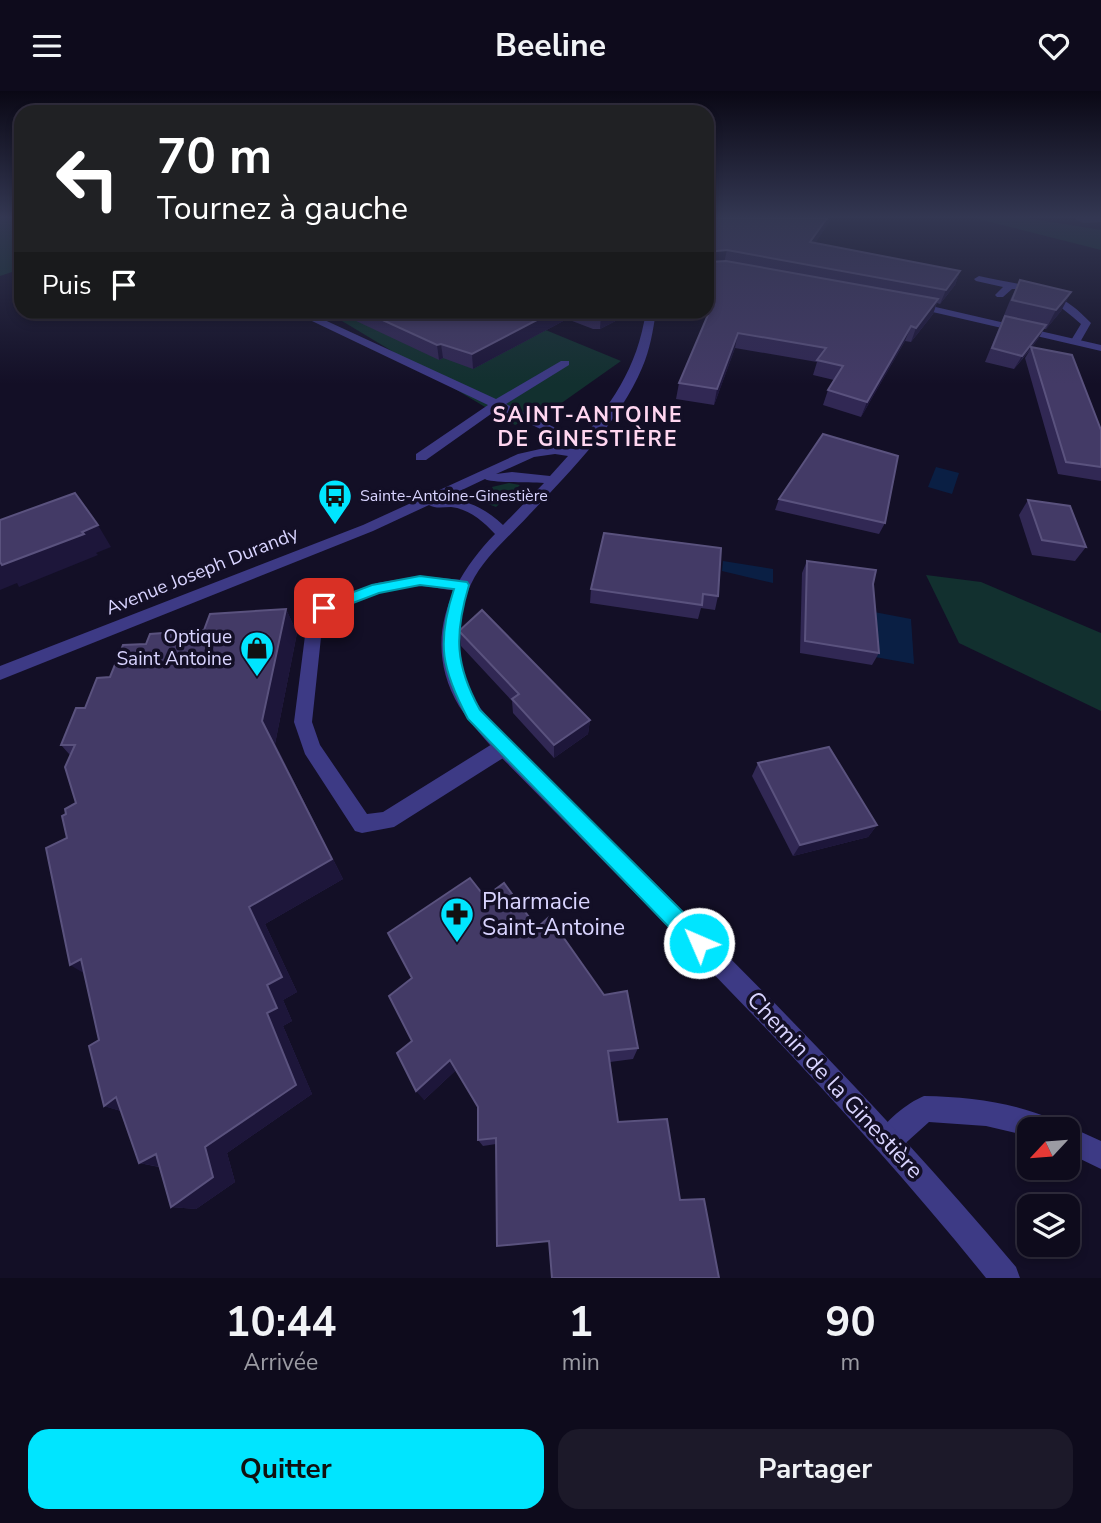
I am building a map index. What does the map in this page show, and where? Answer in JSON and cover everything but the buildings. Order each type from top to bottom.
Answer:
[{"type":"street","points":[[979,279],[1042,291],[1086,323],[1075,342]]},
{"type":"street","points":[[1000,295],[1010,286]]},
{"type":"street","points":[[901,302],[1101,348]]},
{"type":"street","points":[[313,319],[497,404],[579,448]]},
{"type":"street","name":"Chemin de la Ginestière","points":[[650,319],[644,349],[634,373],[615,404],[462,585],[454,610],[451,636],[451,660],[457,683],[474,715],[503,747],[806,1049],[889,1139],[1005,1278]]},
{"type":"street","points":[[421,457],[497,404],[565,363]]},
{"type":"street","points":[[418,507],[541,451],[579,448]]},
{"type":"street","points":[[471,482],[512,475],[553,480]]},
{"type":"street","points":[[418,507],[459,502],[487,517],[503,534]]},
{"type":"street","name":"Avenue Joseph Durandy","points":[[0,673],[418,507]]},
{"type":"street","points":[[462,585],[420,580],[377,588],[324,608],[314,628],[303,722],[312,748],[362,824],[387,821],[503,747]]},
{"type":"street","points":[[889,1139],[924,1109],[967,1110],[1017,1119]]},
{"type":"street","points":[[1080,1145],[1101,1155]]},
{"type":"green space","points":[[339,319],[519,319],[621,361],[553,409],[515,425]]},
{"type":"green space","points":[[509,483],[520,485],[496,507],[475,499],[479,490]]},
{"type":"green space","points":[[926,575],[981,582],[1101,633],[1101,711],[959,643]]},
{"type":"water","points":[[936,467],[959,473],[952,494],[928,487]]},
{"type":"water","points":[[723,561],[773,569],[773,583],[722,571]]},
{"type":"water","points":[[874,612],[911,619],[914,664],[875,657]]},
{"type":"place","name":"Sainte-Antoine-Ginestière","points":[[335,526]]},
{"type":"place","name":"Optique Saint Antoine","points":[[257,678]]},
{"type":"place","name":"Pharmacie Saint-Antoine","points":[[457,944]]},
{"type":"district","name":"SAINT-ANTOINE DE GINESTIÈRE","points":[[588,427]]},
{"type":"route","points":[[324,608],[377,588],[420,580],[462,585],[454,610],[451,660],[457,683],[474,715],[699,943]]}]
